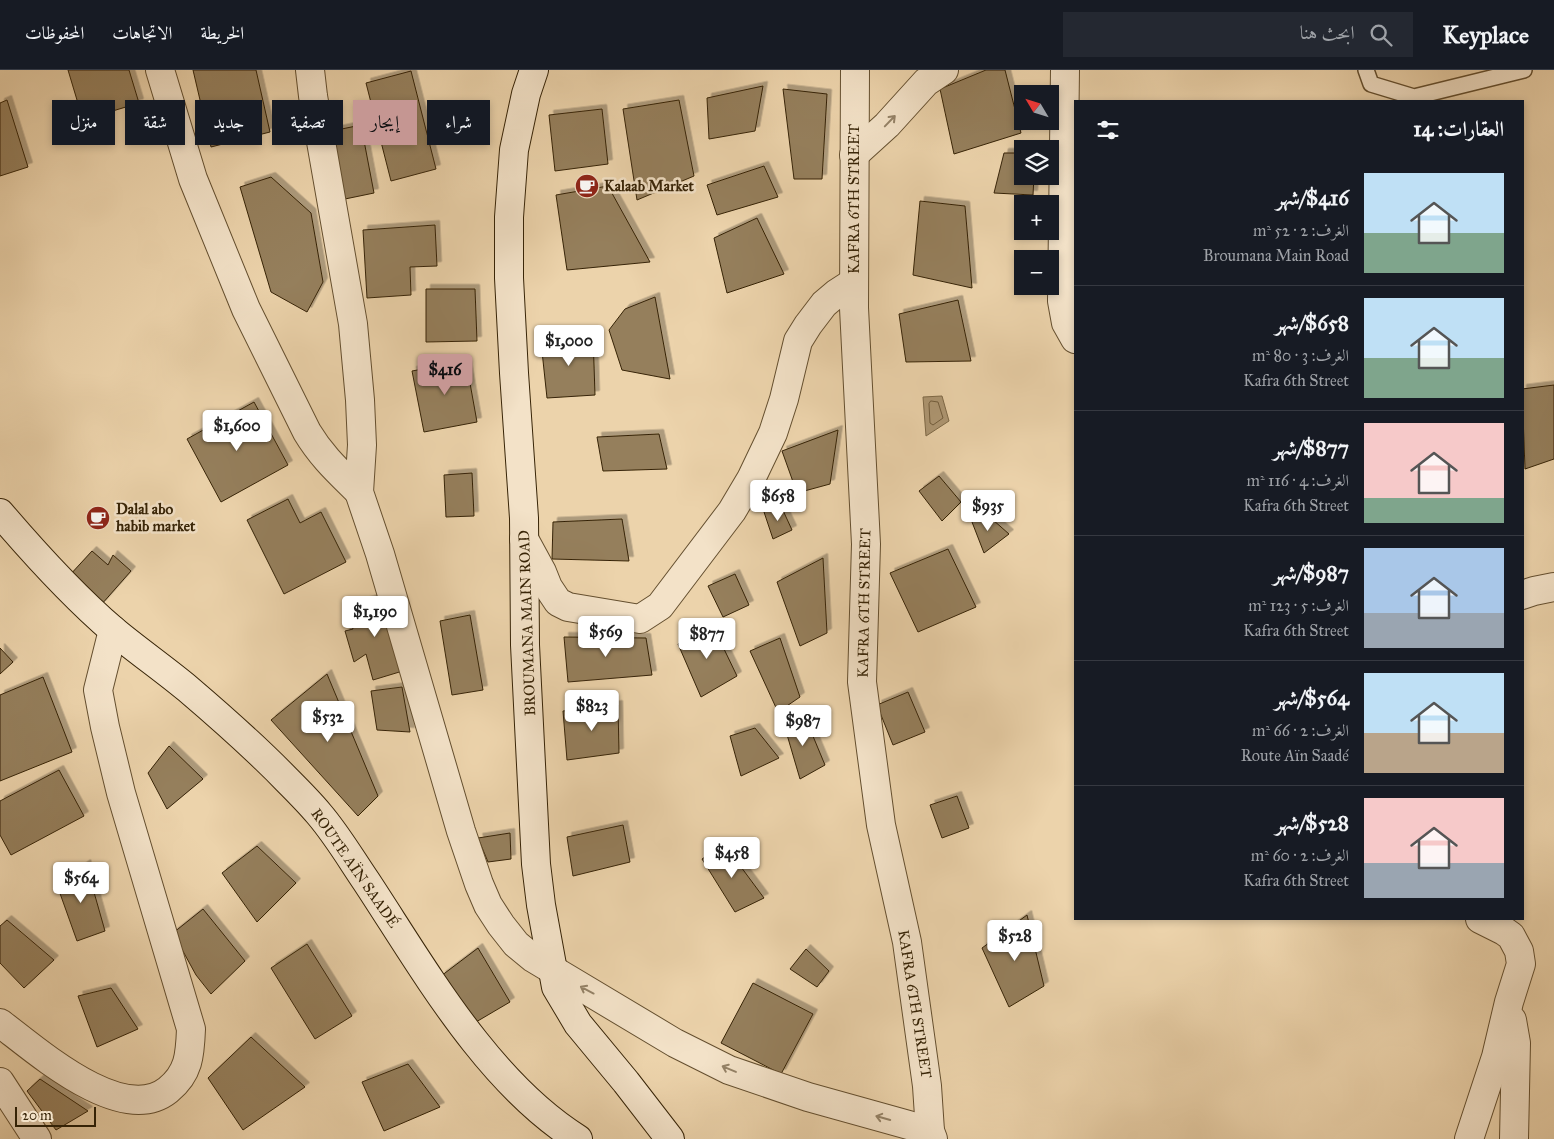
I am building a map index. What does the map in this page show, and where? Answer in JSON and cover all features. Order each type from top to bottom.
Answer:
[{"type":"street","points":[[160,70],[193,179],[246,309],[299,417],[317,449],[359,492]]},
{"type":"street","points":[[310,70],[314,105],[353,324],[362,445],[359,492],[380,554],[461,830],[488,905],[516,944],[533,958],[675,1043],[730,1070],[808,1097],[932,1135]]},
{"type":"street","name":"BROUMANA MAIN ROAD","points":[[534,70],[526,94],[514,150],[508,217],[513,363],[524,539],[525,645],[536,864],[541,906],[556,987],[578,1024],[670,1139]]},
{"type":"street","name":"KAFRA 6TH STREET","points":[[855,70],[854,282],[866,544],[862,682],[881,825],[907,942],[932,1135]]},
{"type":"street","points":[[854,155],[886,125],[926,82],[944,70]]},
{"type":"street","points":[[1065,70],[1062,301],[1066,323],[1074,337]]},
{"type":"street","points":[[524,539],[548,587],[558,602],[568,608],[640,619],[660,606],[712,541],[751,479],[773,434],[784,399],[798,341],[824,304],[854,282]]},
{"type":"street","name":"ROUTE AÏN SAADÉ","points":[[0,513],[38,557],[113,630],[202,701],[268,761],[319,813],[436,987],[480,1048],[515,1088],[558,1126],[578,1139]]},
{"type":"street","points":[[1524,594],[1554,587]]},
{"type":"street","points":[[0,1023],[66,1073],[99,1091],[129,1099],[148,1099],[161,1096],[174,1085],[185,1071],[190,1054],[191,1029],[123,802],[98,690],[113,630]]},
{"type":"street","points":[[1469,1139],[1496,1057],[1509,1002],[1521,964],[1519,951],[1511,936],[1504,930],[1482,920]]},
{"type":"street","points":[[1509,1002],[1516,1042],[1514,1139]]},
{"type":"street","points":[[0,1082],[37,1139]]},
{"type":"lane","points":[[1366,70],[1371,84],[1414,97],[1524,70]]},
{"type":"water","points":[[942,396],[949,421],[926,436],[923,397]]},
{"type":"building","points":[[68,70],[129,70],[138,100],[125,100],[125,107],[115,110],[115,100],[77,100]]},
{"type":"building","points":[[193,70],[256,70],[270,132],[262,134],[262,100],[200,100]]},
{"type":"building","points":[[986,70],[1005,70],[1014,105],[1014,130],[1020,130],[1021,133],[954,154],[940,89]]},
{"type":"building","points":[[411,71],[427,134],[427,145],[430,145],[436,169],[391,181],[382,145],[417,145],[417,100],[370,100],[366,83]]},
{"type":"building","points":[[763,86],[755,131],[709,139],[707,98]]},
{"type":"building","points":[[783,89],[827,94],[822,179],[794,179]]},
{"type":"building","points":[[7,100],[28,167],[0,176],[0,103]]},
{"type":"building","points":[[679,100],[694,176],[637,200],[623,109]]},
{"type":"building","points":[[602,109],[608,164],[555,171],[549,115]]},
{"type":"building","points":[[353,127],[353,145],[365,145],[374,193],[345,199],[335,145],[343,145],[343,129]]},
{"type":"building","points":[[1004,153],[1014,153],[1014,185],[1034,185],[1033,195],[994,193]]},
{"type":"building","points":[[764,166],[778,197],[717,215],[707,185]]},
{"type":"building","points":[[271,177],[311,213],[323,282],[307,312],[271,292],[240,187]]},
{"type":"building","points":[[608,186],[650,262],[567,270],[556,195]]},
{"type":"building","points":[[920,201],[965,206],[972,288],[913,275]]},
{"type":"building","points":[[757,218],[784,274],[727,293],[714,238]]},
{"type":"building","points":[[435,225],[437,266],[410,267],[411,295],[367,298],[363,230]]},
{"type":"building","points":[[426,289],[475,289],[477,341],[426,342]]},
{"type":"building","points":[[655,297],[670,379],[622,370],[609,330],[625,309]]},
{"type":"building","points":[[958,300],[971,361],[906,362],[899,314]]},
{"type":"building","points":[[593,335],[595,395],[547,398],[541,342]]},
{"type":"building","points":[[466,361],[477,422],[424,432],[412,371]]},
{"type":"building","points":[[1554,385],[1554,459],[1525,469],[1524,442],[1524,389]]},
{"type":"building","points":[[254,402],[288,465],[221,502],[187,439]]},
{"type":"building","points":[[838,430],[830,484],[797,493],[782,451]]},
{"type":"building","points":[[659,434],[667,469],[603,471],[597,437]]},
{"type":"building","points":[[472,473],[474,516],[446,517],[444,475]]},
{"type":"building","points":[[939,476],[961,502],[942,521],[919,491]]},
{"type":"building","points":[[288,499],[300,523],[321,512],[346,562],[284,594],[247,520]]},
{"type":"building","points":[[781,506],[792,530],[773,539],[764,512]]},
{"type":"building","points":[[984,512],[1009,534],[984,553],[972,522]]},
{"type":"building","points":[[622,519],[629,561],[552,559],[553,522]]},
{"type":"building","points":[[948,549],[976,607],[918,632],[890,573]]},
{"type":"building","points":[[92,551],[108,565],[113,555],[131,571],[101,605],[69,576]]},
{"type":"building","points":[[823,558],[827,633],[800,646],[777,582]]},
{"type":"building","points":[[735,574],[749,605],[723,617],[708,586]]},
{"type":"building","points":[[384,596],[406,670],[373,680],[366,654],[354,662],[345,631],[353,629],[346,607]]},
{"type":"building","points":[[470,615],[483,690],[452,695],[440,621]]},
{"type":"building","points":[[712,624],[737,676],[701,697],[678,644]]},
{"type":"building","points":[[564,637],[646,638],[652,675],[568,682]]},
{"type":"building","points":[[780,638],[800,697],[778,712],[750,651]]},
{"type":"building","points":[[0,648],[13,662],[0,674]]},
{"type":"building","points":[[327,674],[378,796],[358,816],[271,720]]},
{"type":"building","points":[[43,677],[72,752],[0,781],[0,695]]},
{"type":"building","points":[[402,687],[410,732],[377,730],[371,691]]},
{"type":"building","points":[[908,692],[925,732],[893,745],[877,705]]},
{"type":"building","points":[[618,705],[619,753],[567,760],[563,711]]},
{"type":"building","points":[[805,717],[825,765],[800,779],[783,721]]},
{"type":"building","points":[[755,728],[779,758],[741,776],[730,736]]},
{"type":"building","points":[[169,746],[203,779],[167,809],[148,773]]},
{"type":"building","points":[[59,770],[84,816],[11,855],[0,835],[0,801]]},
{"type":"building","points":[[957,796],[969,828],[942,838],[930,805]]},
{"type":"building","points":[[623,825],[630,862],[573,876],[567,837]]},
{"type":"building","points":[[510,833],[511,859],[488,862],[478,838]]},
{"type":"building","points":[[724,844],[764,898],[735,912],[702,859]]},
{"type":"building","points":[[257,846],[296,883],[257,922],[222,873]]},
{"type":"building","points":[[86,864],[105,931],[77,941],[57,885]]},
{"type":"building","points":[[203,909],[245,961],[211,994],[196,975],[173,933]]},
{"type":"building","points":[[1027,915],[1044,986],[1009,1007],[982,948]]},
{"type":"building","points":[[7,920],[54,960],[24,988],[0,963],[0,926]]},
{"type":"building","points":[[307,944],[352,1016],[315,1039],[271,968]]},
{"type":"building","points":[[478,948],[510,1002],[476,1022],[441,976]]},
{"type":"building","points":[[806,949],[829,971],[817,987],[790,969]]},
{"type":"building","points":[[753,983],[813,1014],[781,1074],[721,1043]]},
{"type":"building","points":[[111,988],[138,1029],[97,1047],[78,996]]},
{"type":"building","points":[[251,1037],[305,1087],[243,1130],[208,1078]]},
{"type":"building","points":[[408,1064],[440,1107],[384,1131],[362,1082]]},
{"type":"building","points":[[40,1079],[88,1111],[56,1130],[27,1091]]},
{"type":"place","name":"Kalaab Market","points":[[587,186]]},
{"type":"place","name":"Dalal abo habib market","points":[[98,518]]}]
